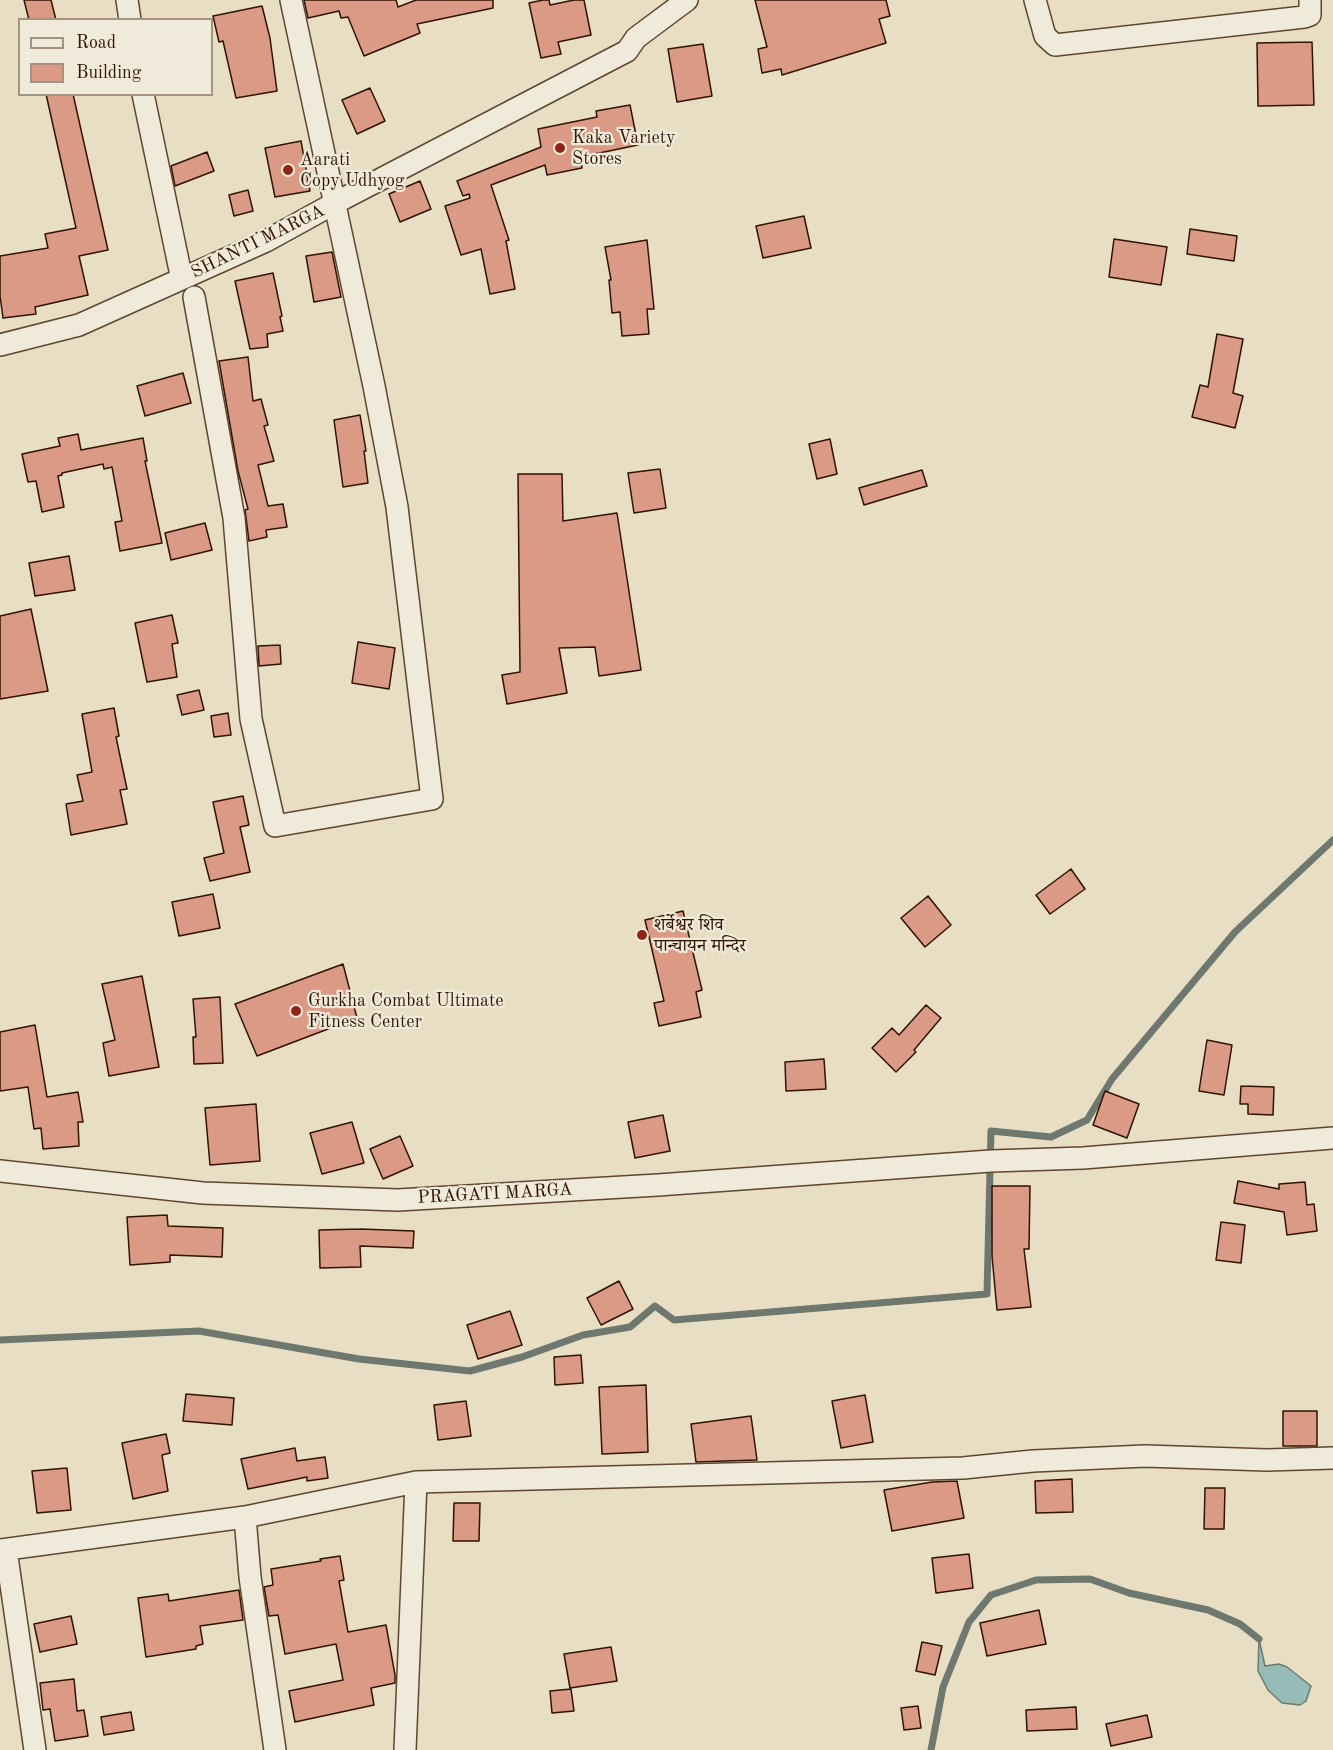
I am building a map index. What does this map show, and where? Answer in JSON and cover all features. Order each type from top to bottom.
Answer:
[{"type":"street","points":[[127,0],[130,18]]},
{"type":"street","points":[[194,297],[234,518],[251,719],[275,826],[432,799],[397,507],[291,0]]},
{"type":"street","name":"SHANTI MARGA","points":[[0,345],[79,325],[266,241],[627,51],[636,38],[687,0]]},
{"type":"street","points":[[1035,0],[1045,36],[1055,45],[1304,17],[1310,15],[1310,0]]},
{"type":"street","points":[[143,96],[181,275]]},
{"type":"street","name":"PRAGATI MARGA","points":[[0,1171],[203,1192],[398,1200],[657,1185],[991,1161],[1083,1158],[1333,1138]]},
{"type":"street","points":[[35,1750],[3,1550],[245,1517],[416,1482],[963,1468],[1033,1461],[1145,1456],[1267,1460],[1333,1458]]},
{"type":"street","points":[[405,1750],[416,1482]]},
{"type":"street","points":[[245,1517],[250,1577],[275,1750]]},
{"type":"water","points":[[1259,1639],[1265,1666],[1279,1664],[1287,1667],[1311,1686],[1306,1701],[1300,1705],[1282,1703],[1268,1690],[1258,1671]]},
{"type":"building","points":[[24,0],[51,0],[56,18],[28,18]]},
{"type":"building","points":[[304,0],[396,0],[398,7],[416,0],[493,0],[493,8],[417,24],[420,33],[364,56],[348,17],[341,18],[339,11],[308,18]]},
{"type":"building","points":[[549,0],[550,5],[584,0],[591,35],[558,42],[561,54],[541,58],[529,3]]},
{"type":"building","points":[[755,0],[886,0],[890,16],[879,19],[886,43],[782,75],[781,69],[762,73],[758,49],[767,47]]},
{"type":"building","points":[[262,6],[270,38],[277,91],[236,98],[223,41],[219,42],[213,16]]},
{"type":"building","points":[[1312,42],[1314,105],[1258,106],[1257,43]]},
{"type":"building","points":[[703,44],[712,96],[677,102],[668,49]]},
{"type":"building","points":[[370,88],[385,121],[357,134],[342,100]]},
{"type":"building","points":[[46,96],[73,96],[108,250],[79,256],[88,295],[35,307],[36,314],[3,318],[0,296],[0,256],[48,248],[45,234],[76,228]]},
{"type":"building","points":[[630,105],[638,145],[580,157],[582,168],[547,175],[545,165],[491,185],[509,240],[506,241],[515,289],[490,294],[481,249],[461,255],[445,206],[470,198],[469,194],[463,196],[457,181],[541,147],[538,129],[597,117],[596,111]]},
{"type":"building","name":"Aarati Copy Udhyog","points":[[301,141],[310,191],[275,197],[265,148]]},
{"type":"building","points":[[207,152],[214,171],[175,186],[171,166]]},
{"type":"building","points":[[420,181],[431,209],[400,222],[389,194]]},
{"type":"building","points":[[248,190],[253,211],[234,216],[229,195]]},
{"type":"building","points":[[804,216],[811,248],[763,258],[756,226]]},
{"type":"building","points":[[1190,229],[1237,236],[1234,261],[1187,254]]},
{"type":"building","points":[[1114,239],[1167,247],[1161,285],[1109,277]]},
{"type":"building","points":[[647,240],[654,309],[647,309],[649,334],[622,336],[620,312],[612,313],[609,280],[611,280],[605,247]]},
{"type":"building","points":[[332,252],[341,297],[314,302],[306,256]]},
{"type":"building","points":[[273,273],[283,331],[267,334],[268,347],[250,349],[235,281]]},
{"type":"building","points":[[1217,334],[1243,339],[1233,393],[1243,396],[1235,428],[1192,417],[1200,385],[1208,387]]},
{"type":"building","points":[[248,357],[253,401],[261,399],[268,425],[264,426],[274,461],[258,465],[268,506],[283,504],[287,527],[266,530],[267,537],[249,541],[245,510],[248,509],[238,471],[219,361]]},
{"type":"building","points":[[183,373],[191,403],[145,416],[137,386]]},
{"type":"building","points":[[360,415],[368,483],[343,487],[334,420]]},
{"type":"building","points":[[78,434],[81,450],[143,438],[147,461],[145,461],[162,543],[120,551],[115,522],[122,521],[112,467],[104,469],[103,464],[62,473],[58,476],[64,507],[42,512],[36,481],[28,482],[22,454],[60,446],[58,438]]},
{"type":"building","points":[[830,439],[837,474],[817,479],[809,444]]},
{"type":"building","points":[[660,469],[666,508],[634,513],[628,473]]},
{"type":"building","points":[[922,470],[927,486],[864,505],[859,488]]},
{"type":"building","points":[[518,474],[562,474],[563,521],[617,513],[641,670],[599,676],[595,647],[559,648],[567,693],[507,704],[502,675],[520,672]]},
{"type":"building","points":[[205,523],[212,550],[171,560],[165,533]]},
{"type":"building","points":[[69,556],[75,590],[35,596],[29,563]]},
{"type":"building","points":[[31,609],[48,691],[0,699],[0,616]]},
{"type":"building","points":[[172,615],[178,643],[172,644],[177,677],[147,682],[135,623]]},
{"type":"building","points":[[358,642],[395,648],[389,689],[352,683]]},
{"type":"building","points":[[280,645],[281,664],[259,666],[258,646]]},
{"type":"building","points":[[199,690],[204,710],[182,715],[177,695]]},
{"type":"building","points":[[114,708],[119,736],[116,737],[127,789],[120,790],[127,824],[71,835],[66,804],[83,801],[77,775],[92,772],[82,714]]},
{"type":"building","points":[[228,713],[231,735],[214,737],[211,716]]},
{"type":"building","points":[[243,796],[249,825],[240,827],[250,872],[210,881],[204,858],[224,853],[213,802]]},
{"type":"building","points":[[1071,869],[1085,889],[1050,914],[1036,895]]},
{"type":"building","points":[[213,894],[220,928],[179,936],[172,902]]},
{"type":"building","points":[[928,896],[951,925],[925,947],[901,918]]},
{"type":"building","points":[[683,911],[702,990],[696,992],[701,1017],[659,1026],[654,1003],[664,1001],[645,920]]},
{"type":"building","name":"Gurkha Combat Ultimate Fitness Center","points":[[343,964],[357,1018],[257,1056],[235,1004]]},
{"type":"building","points":[[142,976],[159,1067],[109,1076],[103,1043],[115,1040],[102,984]]},
{"type":"building","points":[[220,997],[223,1063],[194,1064],[193,1037],[196,1037],[193,999]]},
{"type":"building","points":[[926,1005],[941,1018],[914,1050],[916,1052],[896,1072],[872,1048],[892,1028],[899,1035]]},
{"type":"building","points":[[35,1025],[47,1097],[78,1092],[83,1122],[78,1122],[79,1146],[43,1149],[41,1128],[34,1129],[28,1087],[0,1091],[0,1032]]},
{"type":"building","points":[[1207,1040],[1232,1045],[1224,1095],[1199,1091]]},
{"type":"building","points":[[824,1059],[826,1089],[786,1091],[785,1062]]},
{"type":"building","points":[[1241,1086],[1274,1087],[1273,1115],[1248,1114],[1248,1104],[1240,1104]]},
{"type":"building","points":[[1105,1091],[1139,1104],[1127,1138],[1093,1125]]},
{"type":"building","points":[[256,1104],[260,1161],[210,1165],[205,1108]]},
{"type":"building","points":[[663,1115],[670,1151],[635,1158],[628,1122]]},
{"type":"building","points":[[352,1122],[364,1163],[322,1174],[310,1133]]},
{"type":"building","points":[[400,1136],[413,1166],[383,1179],[370,1149]]},
{"type":"building","points":[[1238,1181],[1279,1189],[1279,1184],[1305,1182],[1307,1205],[1314,1204],[1317,1231],[1287,1235],[1284,1212],[1234,1203]]},
{"type":"building","points":[[992,1186],[1030,1186],[1029,1249],[1024,1249],[1031,1307],[997,1310],[992,1256]]},
{"type":"building","points":[[167,1215],[168,1226],[223,1228],[222,1257],[170,1255],[170,1262],[130,1265],[127,1217]]},
{"type":"building","points":[[1221,1222],[1245,1225],[1241,1263],[1216,1260]]},
{"type":"building","points":[[319,1230],[414,1231],[413,1248],[360,1246],[361,1267],[320,1268]]},
{"type":"building","points":[[619,1281],[633,1309],[601,1325],[587,1298]]},
{"type":"building","points":[[510,1311],[522,1345],[478,1359],[467,1325]]},
{"type":"building","points":[[581,1355],[583,1383],[555,1385],[554,1357]]},
{"type":"building","points":[[646,1385],[648,1452],[602,1454],[599,1387]]},
{"type":"building","points":[[186,1394],[234,1398],[232,1425],[183,1421]]},
{"type":"building","points":[[865,1395],[873,1442],[841,1448],[832,1401]]},
{"type":"building","points":[[466,1401],[471,1436],[438,1440],[434,1405]]},
{"type":"building","points":[[1283,1411],[1317,1411],[1317,1446],[1283,1446]]},
{"type":"building","points":[[751,1416],[757,1460],[696,1462],[691,1424]]},
{"type":"building","points":[[166,1434],[170,1453],[162,1455],[168,1491],[133,1499],[122,1443]]},
{"type":"building","points":[[295,1448],[297,1461],[325,1457],[328,1478],[307,1481],[307,1477],[248,1489],[241,1459]]},
{"type":"building","points":[[67,1468],[71,1510],[37,1513],[32,1471]]},
{"type":"building","points":[[1072,1479],[1073,1512],[1036,1513],[1035,1481]]},
{"type":"building","points":[[957,1481],[964,1518],[892,1531],[884,1490],[932,1482]]},
{"type":"building","points":[[1205,1488],[1225,1488],[1224,1529],[1204,1529]]},
{"type":"building","points":[[454,1503],[480,1503],[479,1541],[453,1541]]},
{"type":"building","points":[[969,1554],[973,1588],[936,1593],[932,1558]]},
{"type":"building","points":[[340,1556],[344,1580],[339,1581],[348,1632],[386,1625],[395,1683],[371,1688],[374,1705],[295,1722],[289,1691],[343,1680],[336,1644],[285,1654],[278,1615],[269,1616],[264,1587],[273,1585],[271,1569]]},
{"type":"building","points":[[239,1590],[243,1620],[200,1626],[203,1644],[196,1646],[196,1649],[146,1657],[138,1598],[168,1594],[169,1601]]},
{"type":"building","points":[[1039,1610],[1046,1644],[987,1656],[980,1623]]},
{"type":"building","points":[[71,1616],[77,1644],[40,1652],[34,1624]]},
{"type":"building","points":[[922,1642],[942,1646],[935,1675],[916,1671]]},
{"type":"building","points":[[611,1647],[617,1681],[570,1688],[564,1654]]},
{"type":"building","points":[[74,1679],[77,1711],[84,1710],[88,1736],[55,1741],[50,1709],[43,1710],[40,1683]]},
{"type":"building","points":[[571,1689],[574,1711],[552,1713],[550,1691]]},
{"type":"building","points":[[918,1706],[921,1728],[904,1730],[901,1708]]},
{"type":"building","points":[[1076,1707],[1077,1729],[1027,1731],[1026,1710]]},
{"type":"building","points":[[131,1712],[134,1730],[104,1735],[101,1717]]},
{"type":"building","points":[[1147,1715],[1152,1737],[1111,1746],[1106,1724]]},
{"type":"waterway","points":[[0,1340],[199,1331],[359,1359],[470,1371],[522,1357],[583,1335],[630,1327],[655,1306],[674,1320],[987,1294],[991,1131],[1051,1137],[1087,1120],[1112,1079],[1235,932],[1333,840]]},
{"type":"waterway","points":[[931,1750],[943,1687],[969,1622],[991,1595],[1036,1580],[1090,1579],[1129,1593],[1208,1610],[1240,1624],[1259,1639]]},
{"type":"place","name":"Kaka Variety Stores","points":[[560,148]]},
{"type":"place","name":"Aarati Copy Udhyog","points":[[288,170]]},
{"type":"place","name":"शर्बेश्वर शिव पान्चायन मन्दिर","points":[[642,935]]},
{"type":"place","name":"Gurkha Combat Ultimate Fitness Center","points":[[296,1011]]}]
